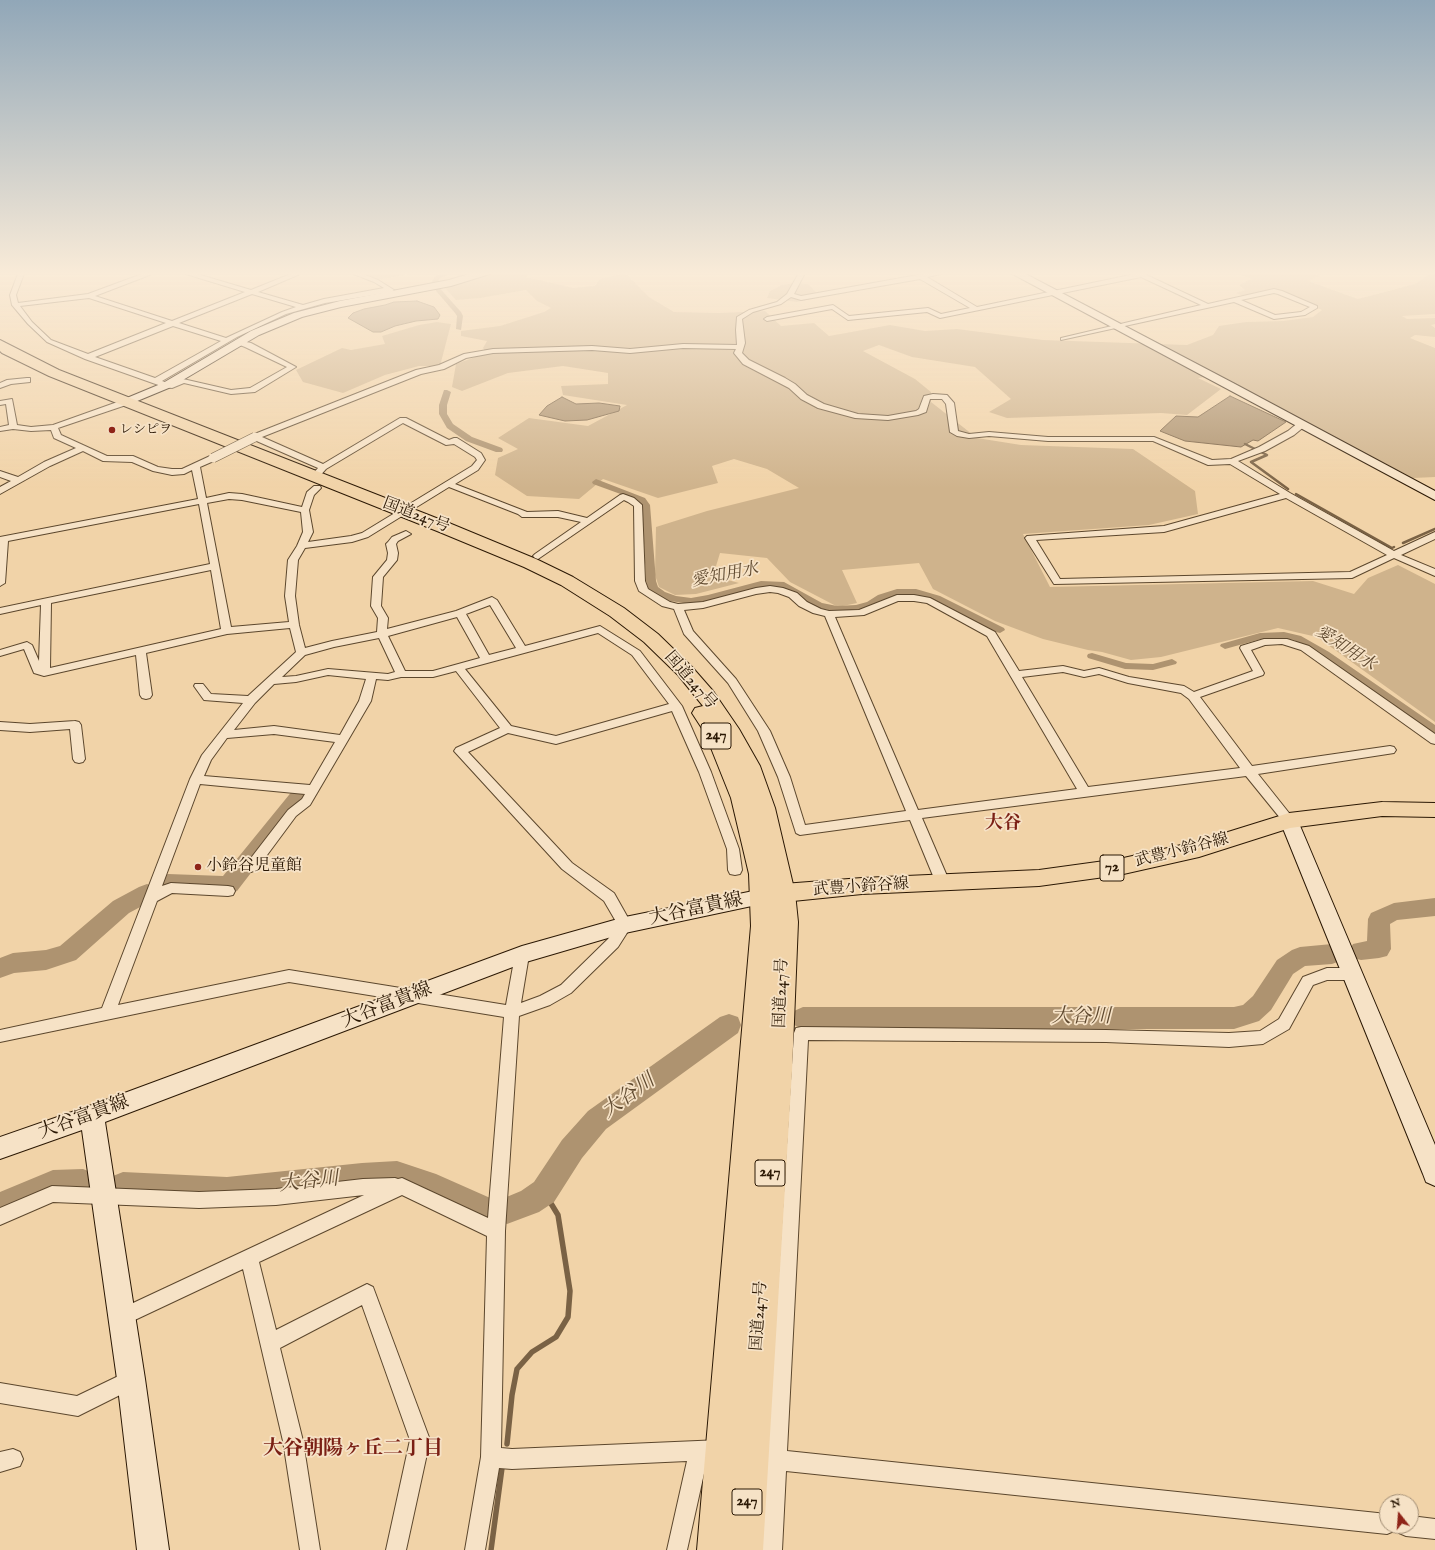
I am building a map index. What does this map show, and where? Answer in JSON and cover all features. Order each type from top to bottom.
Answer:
[{"type":"highway","name":"国道247号","points":[[0,344],[7,350],[121,404]]},
{"type":"highway","name":"国道247号","points":[[0,356],[44,377],[318,477],[390,530],[537,576],[574,596],[615,623],[648,650],[672,674],[694,700],[714,733],[742,798],[761,874],[773,895],[784,922],[783,992],[778,1071],[744,1550]]},
{"type":"highway","name":"国道247号","points":[[716,1550],[751,1454]]},
{"type":"main road","name":"武豊小鈴谷線","points":[[773,895],[862,886],[1039,878],[1119,867],[1199,848],[1289,821],[1382,809],[1435,810]]},
{"type":"street","points":[[54,343],[88,358],[167,385],[172,386],[183,381],[231,392],[247,389],[252,390],[292,367],[248,345],[239,343]]},
{"type":"street","points":[[88,358],[124,343]]},
{"type":"street","points":[[156,381],[229,343]]},
{"type":"street","points":[[0,429],[13,427],[31,430],[54,427],[121,404],[167,385],[230,343]]},
{"type":"street","points":[[741,343],[738,353],[746,362],[792,386],[809,400],[821,406],[858,416],[876,418],[908,416],[924,410],[927,398],[932,396],[944,397],[950,403],[954,432],[969,436],[989,434],[1048,439],[1154,439],[1210,463],[1232,461],[1262,449],[1291,433],[1302,424]]},
{"type":"street","points":[[1149,343],[1435,496]]},
{"type":"street","points":[[54,427],[57,436],[106,459],[133,459],[156,469],[172,472],[184,471],[196,467],[255,437],[419,372],[441,366],[464,356],[493,351],[592,348],[630,351],[683,346],[739,347]]},
{"type":"street","points":[[0,386],[10,382],[27,380]]},
{"type":"street","points":[[0,403],[9,401],[13,427]]},
{"type":"street","points":[[301,652],[294,625],[290,596],[293,560],[302,546],[308,532],[305,510],[310,494],[318,477],[403,420],[449,443],[454,440],[478,455],[480,460],[475,468],[448,484],[390,530],[352,539],[302,546]]},
{"type":"street","points":[[255,437],[318,477]]},
{"type":"street","points":[[0,491],[47,464],[84,448]]},
{"type":"street","points":[[1232,461],[1287,495],[1394,555],[1435,572]]},
{"type":"street","points":[[196,467],[216,566],[227,631]]},
{"type":"street","points":[[0,474],[17,480]]},
{"type":"street","points":[[448,484],[521,512],[525,515],[558,514],[588,522]]},
{"type":"street","points":[[1287,495],[1164,529],[1030,538],[1057,582],[1352,575],[1435,535]]},
{"type":"street","points":[[0,583],[2,540],[229,496],[242,497],[305,510]]},
{"type":"street","points":[[538,556],[623,497],[638,505],[640,581],[644,591],[666,604],[678,607],[703,605],[756,591],[770,589],[780,590],[793,595],[803,604],[829,614],[860,613],[897,598],[914,598],[930,601],[991,634],[1085,792]]},
{"type":"street","points":[[390,530],[393,553],[392,560],[378,577],[376,606],[383,618],[382,634],[401,674]]},
{"type":"street","points":[[0,612],[216,566]]},
{"type":"street","points":[[108,1013],[196,779],[206,758],[251,700],[301,652],[382,634],[460,613],[492,600],[522,650]]},
{"type":"street","points":[[44,673],[46,601]]},
{"type":"street","points":[[678,607],[688,632],[732,681],[764,731],[784,777],[800,830],[1249,772],[1390,750]]},
{"type":"street","points":[[460,613],[486,659]]},
{"type":"street","points":[[829,614],[943,883]]},
{"type":"street","points":[[0,653],[27,645],[38,670],[44,673],[227,631],[294,625]]},
{"type":"street","points":[[271,681],[296,679],[328,672],[388,677],[401,674],[433,674],[600,629],[636,653],[676,706],[705,772],[733,849],[735,870]]},
{"type":"street","points":[[1193,696],[1259,673],[1245,648],[1264,642],[1283,641],[1305,648],[1322,659],[1435,740]]},
{"type":"street","points":[[141,651],[146,695]]},
{"type":"street","points":[[458,667],[507,729]]},
{"type":"street","points":[[1014,675],[1063,669],[1084,674],[1099,671],[1128,680],[1184,690],[1193,696],[1249,772],[1289,821],[1435,1174]]},
{"type":"street","points":[[251,867],[292,814],[306,802],[365,700],[372,676]]},
{"type":"street","points":[[199,686],[208,697],[251,700]]},
{"type":"street","points":[[0,1036],[289,976],[411,997],[512,1012],[545,1000],[566,989],[613,943],[625,925],[608,897],[567,866],[460,751],[507,729],[556,740],[676,706]]},
{"type":"street","points":[[0,726],[30,728],[75,725],[79,759]]},
{"type":"street","points":[[223,735],[274,730],[343,739]]},
{"type":"street","points":[[196,779],[312,790]]},
{"type":"street","points":[[152,897],[171,888],[228,891]]},
{"type":"street","name":"大谷富貴線","points":[[0,1148],[92,1116],[522,955],[625,925],[773,895]]},
{"type":"street","points":[[475,1550],[491,1457],[496,1231],[512,1012],[522,955]]},
{"type":"street","points":[[772,1550],[751,1454],[801,1033],[1106,1036],[1229,1040],[1263,1037],[1284,1024],[1308,981],[1327,974],[1352,974]]},
{"type":"street","points":[[92,1116],[131,1379],[154,1550]]},
{"type":"street","points":[[0,1217],[52,1194],[199,1200],[276,1197],[363,1187],[402,1186],[496,1231]]},
{"type":"street","points":[[122,1317],[402,1186]]},
{"type":"street","points":[[249,1257],[293,1441],[310,1550]]},
{"type":"street","points":[[270,1343],[367,1293],[420,1440],[396,1550]]},
{"type":"street","points":[[0,1392],[78,1406],[131,1379]]},
{"type":"street","points":[[677,1550],[698,1452]]},
{"type":"street","points":[[491,1457],[512,1459],[698,1452],[751,1454],[1379,1523]]},
{"type":"street","points":[[1419,1527],[1435,1529]]},
{"type":"shaded area","points":[[446,343],[440,366],[419,366],[385,375],[343,393],[303,382],[296,370],[342,348],[351,350],[385,344]]},
{"type":"shaded area","points":[[486,343],[1139,343],[1187,345],[1191,343],[1423,343],[1435,348],[1435,477],[1413,478],[1277,407],[1220,375],[1198,378],[1221,389],[1187,415],[1161,413],[1007,418],[989,412],[1011,399],[975,367],[912,357],[879,345],[863,351],[915,379],[931,392],[931,402],[977,438],[1021,445],[1133,449],[1195,491],[1198,514],[1149,525],[1023,534],[1050,587],[1313,581],[1354,594],[1368,578],[1398,565],[1435,584],[1435,722],[1317,637],[1278,628],[1161,657],[1131,660],[1043,639],[995,621],[933,589],[919,563],[842,570],[857,603],[838,607],[790,582],[767,558],[720,553],[713,576],[739,583],[696,594],[675,595],[659,587],[655,575],[656,527],[707,511],[799,488],[767,469],[734,459],[712,466],[718,483],[658,498],[603,479],[579,499],[527,496],[495,475],[498,458],[518,449],[498,438],[529,418],[588,426],[627,405],[563,395],[561,386],[608,384],[608,373],[563,366],[508,373],[462,391],[452,387],[456,364],[486,353],[483,348]]},
{"type":"shaded area","points":[[1230,396],[1286,422],[1258,441],[1253,440],[1241,447],[1185,441],[1160,431],[1176,416],[1198,417]]},
{"type":"shaded area","points":[[562,397],[576,404],[599,403],[620,406],[619,411],[587,420],[565,421],[539,415],[547,406]]},
{"type":"waterway","name":"愛知用水","points":[[447,392],[443,405],[443,414],[450,426],[469,439],[499,450]]},
{"type":"waterway","points":[[1245,444],[1255,449]]},
{"type":"waterway","points":[[1261,452],[1267,455],[1251,462],[1288,489]]},
{"type":"waterway","name":"愛知用水","points":[[596,482],[629,494],[642,500],[646,505],[651,581],[653,588],[661,594],[674,599],[691,601],[709,598],[761,584],[784,585],[819,605],[837,609],[856,608],[871,604],[882,597],[897,592],[916,592],[936,598],[1000,630]]},
{"type":"waterway","points":[[1296,494],[1392,548],[1394,547]]},
{"type":"waterway","points":[[1403,543],[1435,529]]},
{"type":"waterway","name":"愛知用水","points":[[1225,646],[1260,636],[1284,635],[1297,638],[1325,654],[1435,731]]},
{"type":"waterway","name":"愛知用水","points":[[1092,656],[1125,666],[1153,667],[1172,662]]},
{"type":"waterway","points":[[163,887],[168,882],[229,885],[300,795]]},
{"type":"waterway","points":[[0,968],[13,963],[46,960],[68,953],[121,907],[147,893]]},
{"type":"waterway","name":"大谷川","points":[[1361,951],[1379,949],[1379,919],[1394,912],[1435,907]]},
{"type":"waterway","name":"大谷川","points":[[803,1018],[1234,1018],[1250,1014],[1262,1003],[1285,967],[1300,957],[1332,954]]},
{"type":"waterway","name":"大谷川","points":[[507,1210],[529,1202],[544,1192],[572,1149],[597,1120],[729,1025]]},
{"type":"waterway","name":"大谷川","points":[[123,1185],[227,1191],[362,1176],[397,1174],[436,1187],[488,1211]]},
{"type":"waterway","name":"大谷川","points":[[0,1206],[53,1183],[83,1182]]},
{"type":"waterway","points":[[507,1444],[512,1395],[517,1369],[532,1352],[556,1337],[568,1317],[570,1291],[558,1215],[544,1192]]},
{"type":"waterway","points":[[491,1550],[502,1468]]},
{"type":"place","name":"レシピヲ","points":[[112,430]]},
{"type":"place","name":"小鈴谷児童館","points":[[198,867]]},
{"type":"district","name":"大谷","points":[[1003,824]]},
{"type":"district","name":"大谷朝陽ヶ丘二丁目","points":[[353,1450]]}]
